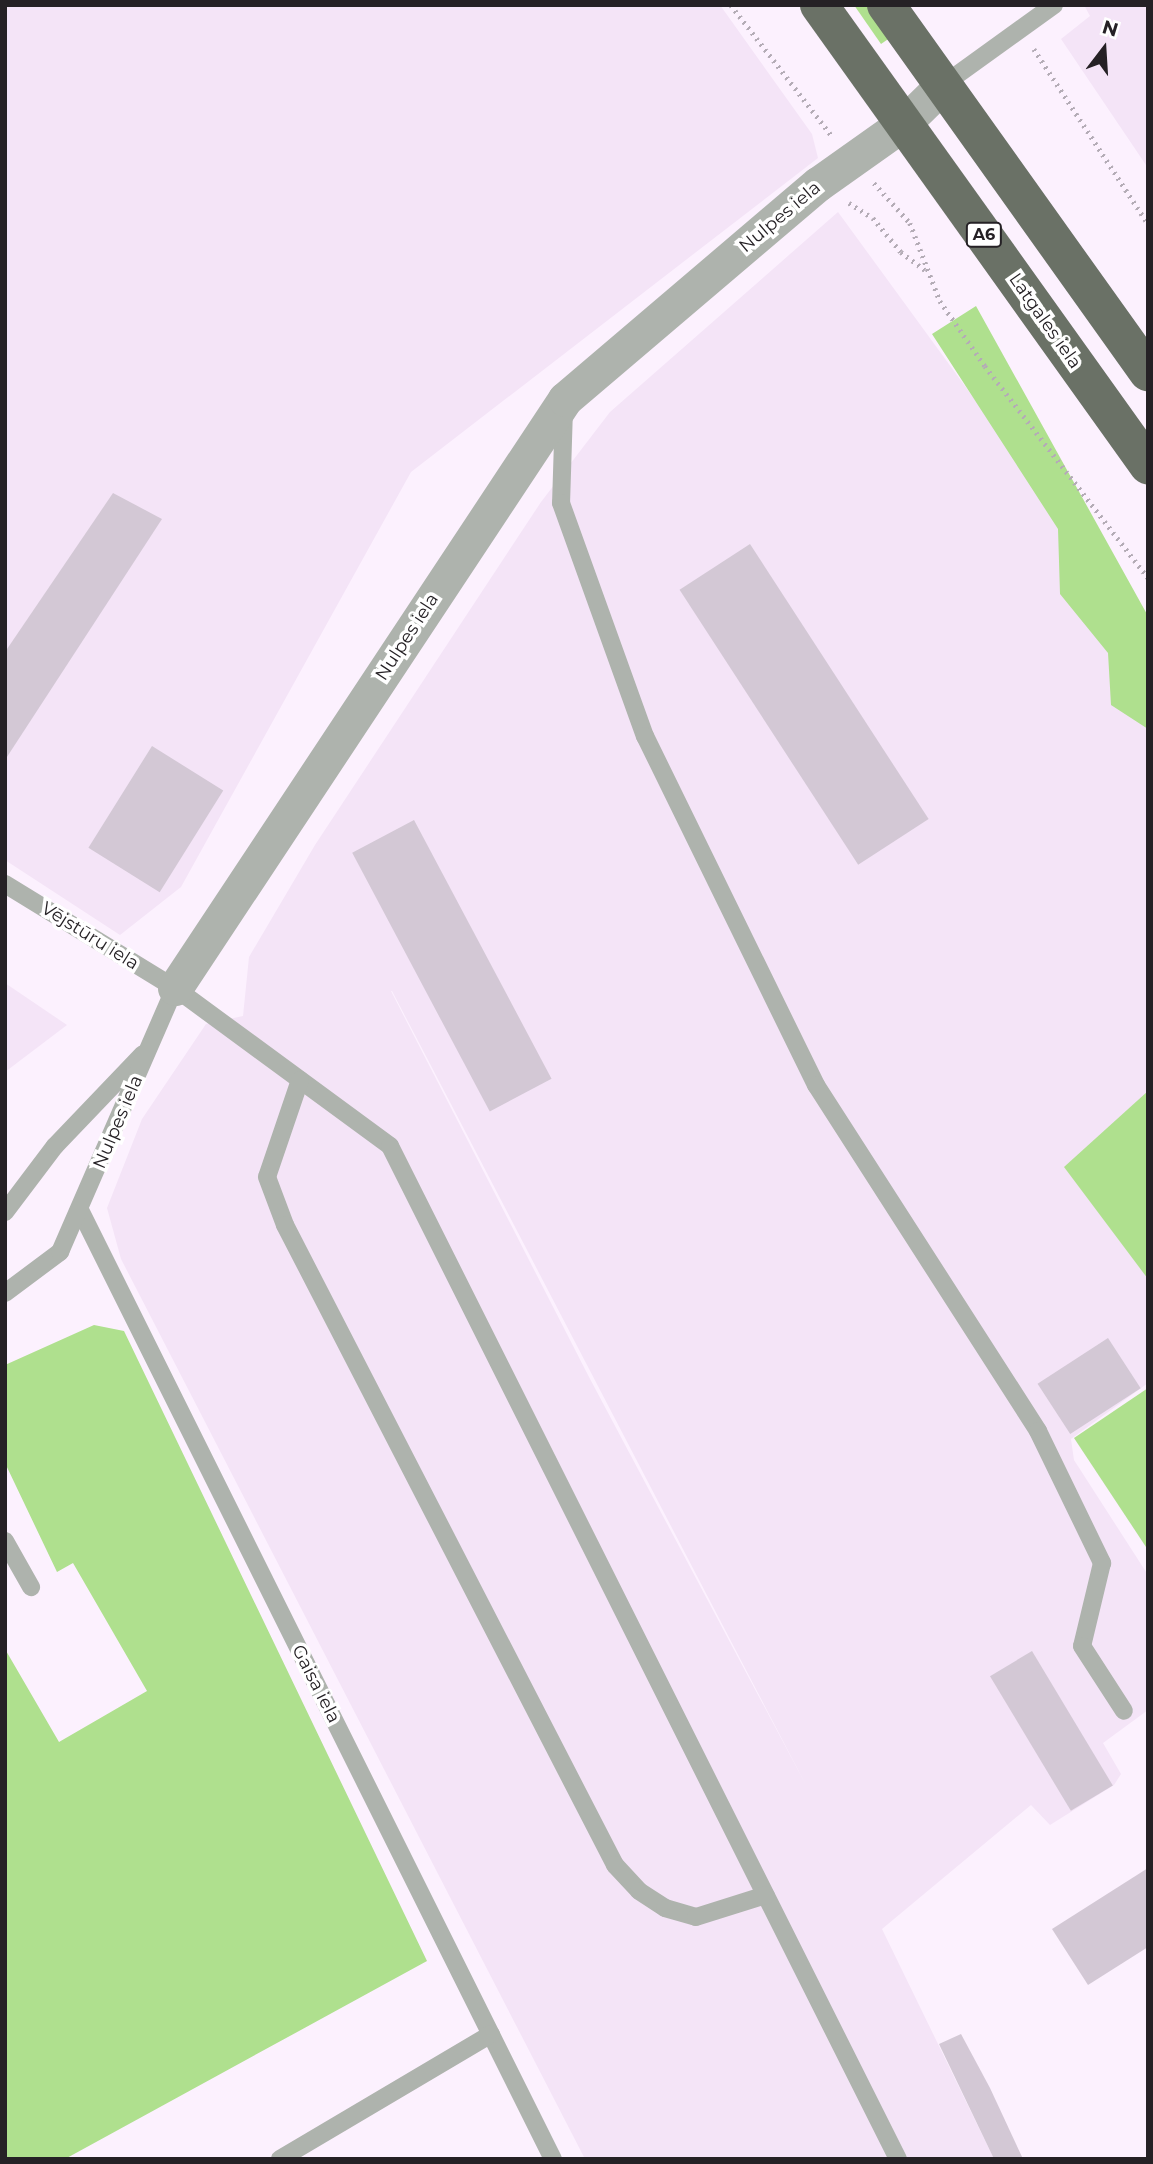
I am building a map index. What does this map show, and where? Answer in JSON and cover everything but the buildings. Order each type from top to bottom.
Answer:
[{"type":"highway","name":"Latgales iela","points":[[820,5],[1148,465]]},
{"type":"highway","points":[[886,5],[1148,372]]},
{"type":"street","name":"Nulpes iela","points":[[175,989],[565,398],[818,184],[904,123],[943,85]]},
{"type":"lane","points":[[943,85],[1054,5]]},
{"type":"lane","points":[[565,398],[561,503],[645,736],[816,1086],[1038,1431],[1102,1563],[1082,1646],[1124,1710]]},
{"type":"lane","name":"Vējstūru iela","points":[[5,884],[175,989],[390,1146],[898,2159]]},
{"type":"lane","name":"Nulpes iela","points":[[5,1293],[60,1252],[175,989]]},
{"type":"lane","points":[[5,1212],[55,1146],[151,1045]]},
{"type":"lane","points":[[300,1080],[267,1177],[285,1224],[615,1865],[648,1896],[696,1917],[766,1895]]},
{"type":"lane","name":"Gaisa iela","points":[[80,1210],[553,2159]]},
{"type":"lane","points":[[5,1541],[31,1587]]},
{"type":"lane","points":[[279,2159],[491,2034]]},
{"type":"path","points":[[731,5],[817,120],[910,223],[925,270],[940,301],[985,366],[1148,578]]},
{"type":"path","points":[[1020,30],[1079,113],[1148,224]]},
{"type":"path","points":[[818,184],[873,218],[901,252],[925,270]]},
{"type":"shaded area","points":[[5,5],[720,5],[812,134],[818,158],[411,472],[181,887],[120,935],[5,860]]},
{"type":"shaded area","points":[[1084,5],[1148,5],[1148,168],[1061,39],[1090,16]]},
{"type":"shaded area","points":[[838,212],[1148,637],[1148,1383],[1071,1439],[1074,1460],[1148,1575],[1148,1710],[1103,1743],[1121,1774],[1114,1785],[1050,1825],[1031,1805],[882,1929],[994,2159],[585,2159],[121,1259],[107,1208],[142,1119],[206,1024],[243,1016],[249,957],[315,845],[541,502],[610,412]],"holes":[[[392,991],[807,1787],[589,1377]]]},
{"type":"shaded area","points":[[5,983],[67,1025],[5,1072]]},
{"type":"green space","points":[[854,5],[877,5],[897,33],[881,44]]},
{"type":"green space","points":[[976,306],[1148,616],[1148,729],[1111,705],[1108,653],[1060,594],[1058,529],[932,334]]},
{"type":"green space","points":[[1148,1091],[1148,1279],[1064,1167]]},
{"type":"green space","points":[[94,1325],[124,1331],[427,1961],[65,2159],[5,2159],[5,1649],[59,1742],[147,1691],[73,1563],[57,1572],[5,1463],[5,1365]]},
{"type":"green space","points":[[1148,1388],[1148,1550],[1074,1438]]}]
